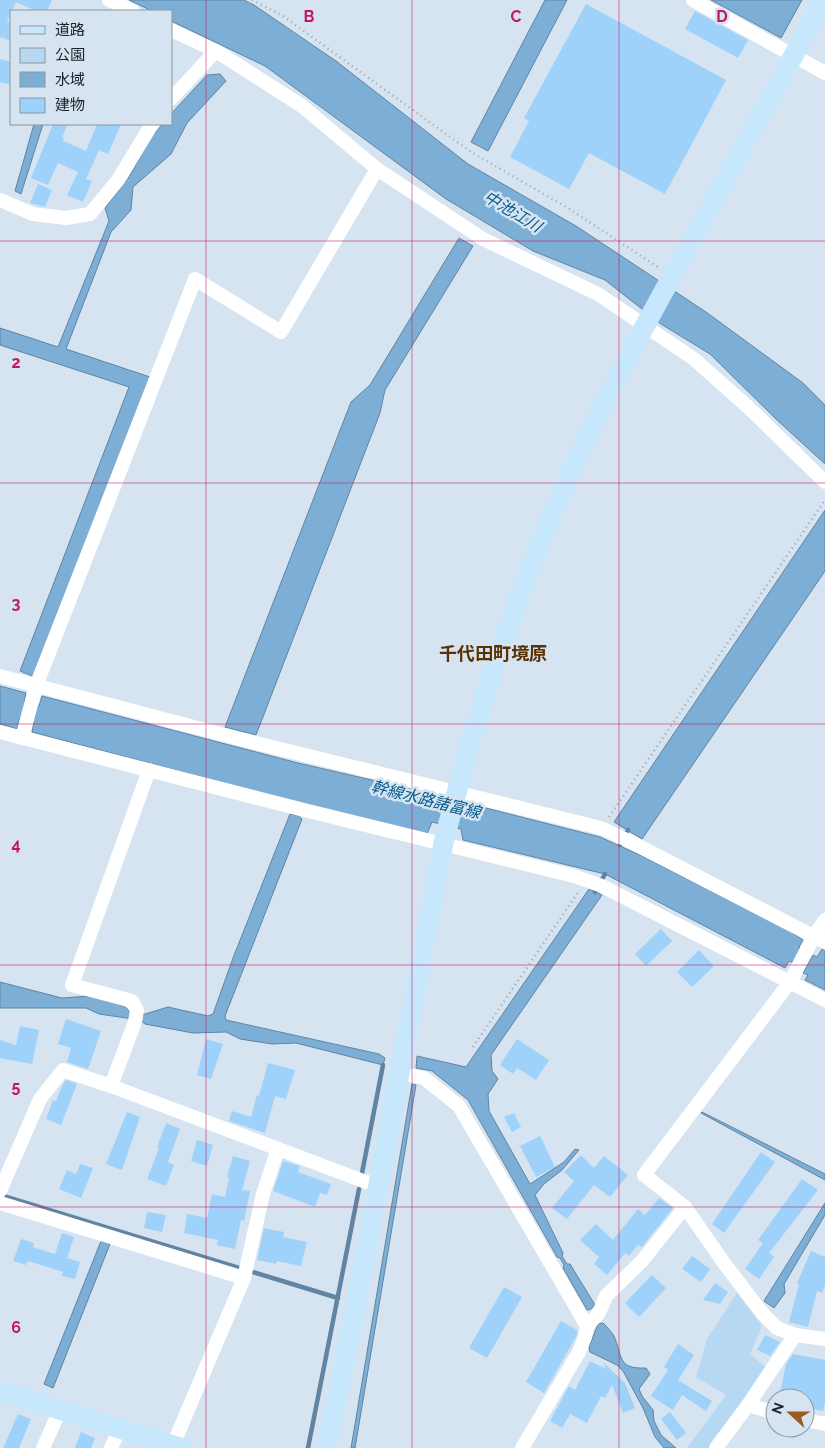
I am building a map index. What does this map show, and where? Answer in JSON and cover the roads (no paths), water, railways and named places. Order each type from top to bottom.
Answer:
[{"type":"street","points":[[109,0],[131,10]]},
{"type":"street","points":[[693,0],[825,73]]},
{"type":"street","points":[[326,1448],[348,1349],[445,837],[496,662],[538,549],[592,428],[672,276],[824,0]]},
{"type":"street","points":[[172,30],[216,52],[302,106],[377,168],[484,240],[598,294],[646,325],[694,359],[748,407],[825,482]]},
{"type":"street","points":[[172,98],[216,52]]},
{"type":"street","points":[[0,200],[33,214],[66,218],[90,214],[118,180],[151,125]]},
{"type":"street","points":[[22,738],[36,686],[195,279],[281,332],[377,168]]},
{"type":"street","points":[[0,676],[246,741],[455,801],[601,828],[624,838],[816,942]]},
{"type":"street","points":[[0,732],[298,809],[432,840],[445,837],[594,883],[792,978],[825,1000]]},
{"type":"street","points":[[111,1086],[136,1016],[132,1001],[72,985],[149,770]]},
{"type":"street","points":[[825,920],[816,942],[792,978],[644,1175],[685,1207],[762,1314],[777,1328],[795,1334],[825,1339]]},
{"type":"street","points":[[1,1190],[40,1099],[63,1070],[111,1086],[366,1182],[379,1184]]},
{"type":"street","points":[[399,1073],[424,1078],[459,1106],[587,1326]]},
{"type":"street","points":[[0,1391],[178,1446],[246,1272],[263,1194],[278,1150]]},
{"type":"street","points":[[0,1203],[246,1272]]},
{"type":"street","points":[[522,1448],[579,1352],[587,1326],[599,1313],[606,1296],[642,1261],[685,1207]]},
{"type":"street","points":[[716,1448],[748,1405],[795,1334]]},
{"type":"street","points":[[748,1405],[765,1410]]},
{"type":"street","points":[[43,1448],[60,1410]]},
{"type":"street","points":[[111,1448],[120,1428]]},
{"type":"water","name":"中池江川","points":[[129,0],[244,0],[254,5],[336,61],[468,164],[576,226],[706,312],[803,383],[825,405],[825,464],[710,354],[661,324],[605,280],[533,251],[446,199],[265,66],[172,21],[172,10],[150,10]]},
{"type":"water","points":[[545,0],[567,0],[488,151],[471,142]]},
{"type":"water","points":[[711,0],[802,0],[781,38]]},
{"type":"water","points":[[220,74],[226,81],[187,123],[171,154],[133,187],[131,210],[111,232],[66,349],[150,377],[35,677],[20,671],[129,387],[0,345],[0,328],[58,347],[109,221],[105,208],[129,177],[152,136],[162,125],[172,125],[172,113],[207,75]]},
{"type":"water","points":[[34,125],[43,125],[21,194],[15,191]]},
{"type":"water","points":[[459,238],[473,246],[385,390],[380,413],[256,735],[225,727],[351,402],[370,385]]},
{"type":"water","points":[[825,510],[825,571],[642,839],[614,822]]},
{"type":"water","name":"幹線水路諸富線","points":[[0,686],[26,693],[24,703],[39,706],[42,696],[298,763],[437,795],[437,807],[465,814],[470,804],[600,837],[642,856],[790,931],[803,940],[799,947],[802,948],[793,963],[789,961],[785,968],[605,874],[463,840],[461,829],[432,822],[427,834],[300,803],[32,732],[34,721],[20,718],[17,729],[0,724]]},
{"type":"water","points":[[290,814],[297,815],[302,819],[225,1016],[226,1020],[379,1054],[385,1058],[383,1065],[296,1043],[272,1044],[240,1039],[226,1032],[193,1033],[145,1024],[140,1020],[99,1014],[86,1008],[0,1008],[0,982],[62,998],[90,996],[124,1006],[130,1012],[142,1015],[168,1007],[208,1016],[213,1014]]},
{"type":"water","points":[[589,889],[602,895],[491,1055],[492,1071],[498,1079],[488,1094],[489,1111],[530,1184],[564,1162],[575,1149],[579,1150],[562,1170],[544,1184],[535,1195],[563,1253],[562,1256],[567,1264],[570,1264],[595,1305],[587,1310],[563,1268],[564,1265],[560,1258],[557,1257],[468,1100],[432,1071],[416,1068],[417,1056],[466,1067]]},
{"type":"water","points":[[822,949],[825,951],[825,990],[805,980],[808,975],[803,973],[813,955],[817,957]]},
{"type":"water","points":[[412,1084],[416,1085],[355,1448],[351,1448]]},
{"type":"water","points":[[701,1113],[825,1174],[825,1180]]},
{"type":"water","points":[[825,1203],[825,1215],[784,1284],[785,1293],[774,1308],[764,1301]]},
{"type":"water","points":[[101,1241],[110,1244],[53,1388],[44,1384]]},
{"type":"water","points":[[603,1323],[614,1336],[622,1360],[630,1366],[646,1368],[650,1374],[639,1389],[653,1410],[654,1421],[661,1435],[676,1448],[664,1448],[655,1437],[643,1408],[623,1371],[617,1365],[590,1352],[589,1347],[598,1324]]},
{"type":"waterway","points":[[620,845],[628,830]]},
{"type":"waterway","points":[[595,892],[605,874]]},
{"type":"waterway","points":[[362,1173],[383,1065]]},
{"type":"waterway","points":[[308,1448],[359,1189]]},
{"type":"waterway","points":[[0,1195],[338,1298]]},
{"type":"district","name":"千代田町境原","points":[[493,654]]}]
